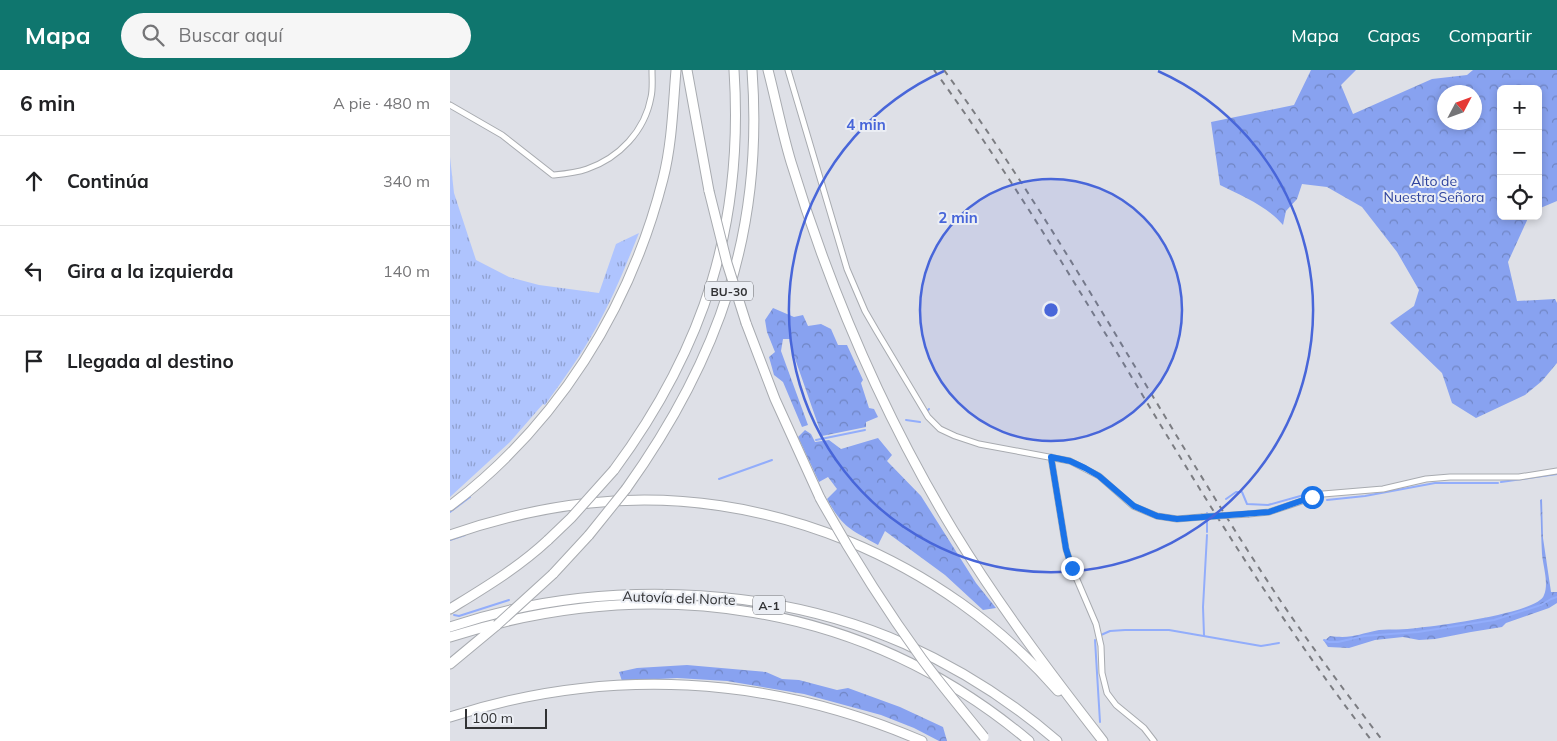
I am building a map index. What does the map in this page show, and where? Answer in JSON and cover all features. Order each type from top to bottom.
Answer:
[{"type":"highway","points":[[450,506],[498,466],[550,410],[588,356],[613,313],[633,270],[650,226],[663,178],[672,125],[676,70]]},
{"type":"highway","points":[[687,70],[709,191],[727,263],[746,323],[775,399],[820,498],[852,554],[888,611],[923,661],[986,739]]},
{"type":"highway","name":"BU-30","points":[[450,609],[494,583],[520,564],[571,518],[614,470],[650,419],[676,373],[702,311],[715,271],[724,233],[734,162],[736,105],[734,70]]},
{"type":"highway","name":"BU-30","points":[[450,659],[497,625],[553,574],[589,535],[626,489],[657,444],[685,396],[705,356],[728,294],[742,244],[753,162],[755,118],[752,70]]},
{"type":"highway","points":[[768,70],[791,160],[825,261],[857,342],[898,428],[948,521],[986,582],[1103,741]]},
{"type":"highway","points":[[450,535],[503,518],[532,512],[591,503],[636,501],[663,501],[718,506],[800,524],[828,533],[885,557],[920,576],[965,606],[999,632],[1030,661],[1066,700],[1099,741]]},
{"type":"highway","name":"Autovía del Norte","points":[[450,627],[479,618],[534,606],[562,601],[618,596],[701,596],[771,605],[826,617],[904,644],[944,663],[990,690],[1057,741]]},
{"type":"highway","name":"Autovía del Norte","points":[[450,637],[512,620],[602,606],[641,604],[688,605],[752,611],[786,618],[834,632],[862,641],[902,658],[970,696],[1029,741]]},
{"type":"highway","points":[[450,664],[497,625]]},
{"type":"highway","points":[[450,717],[512,700],[577,688],[670,683],[731,688],[807,702],[872,721],[922,741]]},
{"type":"street","points":[[450,105],[502,135],[553,175],[574,172],[591,168],[607,160],[622,148],[640,129],[646,119],[652,96],[652,70]]},
{"type":"street","points":[[788,70],[847,269],[872,323],[928,417],[940,429],[954,436],[1014,452],[1070,461],[1099,476],[1134,506],[1157,516],[1177,519],[1269,512],[1323,494],[1383,489],[1426,480],[1518,477],[1557,471]]},
{"type":"street","points":[[1051,457],[1066,549],[1096,624],[1102,673],[1107,693],[1116,705],[1144,728],[1154,741]]},
{"type":"green space","name":"Alto de Nuestra Señora","points":[[1311,70],[1356,70],[1341,85],[1353,114],[1432,79],[1467,75],[1473,70],[1557,70],[1557,201],[1542,207],[1542,85],[1497,85],[1497,220],[1527,220],[1508,262],[1517,301],[1555,299],[1557,303],[1557,363],[1542,381],[1525,395],[1476,418],[1452,403],[1442,373],[1390,323],[1414,306],[1419,290],[1397,252],[1362,207],[1327,187],[1302,184],[1297,199],[1286,211],[1283,225],[1270,212],[1220,185],[1211,122],[1294,105]]},
{"type":"green space","points":[[450,157],[454,193],[476,260],[509,277],[539,285],[599,293],[616,244],[639,233],[602,317],[552,396],[510,442],[450,497]]},
{"type":"green space","points":[[773,308],[794,317],[803,315],[808,326],[821,324],[831,329],[838,345],[847,345],[863,380],[861,383],[869,408],[874,409],[878,417],[866,422],[866,427],[822,436],[792,350],[790,339],[783,339],[781,351],[808,425],[802,427],[783,382],[774,375],[769,357],[775,352],[767,332],[765,320]]},
{"type":"green space","points":[[805,430],[811,434],[815,442],[829,440],[841,449],[878,438],[892,455],[887,461],[921,496],[976,583],[996,608],[983,610],[945,575],[885,531],[878,545],[848,527],[827,499],[837,489],[828,477],[819,482],[798,437]]},
{"type":"green space","points":[[1542,499],[1543,538],[1551,592],[1557,592],[1557,603],[1549,608],[1506,623],[1502,627],[1435,639],[1419,640],[1403,637],[1375,640],[1349,648],[1328,647],[1324,641],[1330,636],[1350,636],[1379,630],[1412,629],[1486,618],[1538,602],[1544,595],[1546,585],[1542,547],[1540,500]]},
{"type":"green space","points":[[687,665],[766,672],[782,679],[799,680],[837,690],[848,688],[900,707],[943,727],[947,741],[939,741],[914,728],[881,715],[804,694],[727,681],[677,678],[622,681],[619,672],[637,668]]},
{"type":"waterway","points":[[906,420],[920,422]]},
{"type":"waterway","points":[[816,440],[865,430]]},
{"type":"waterway","points":[[719,479],[772,460]]},
{"type":"waterway","points":[[1501,482],[1557,474]]},
{"type":"waterway","points":[[1327,500],[1365,496],[1435,483],[1498,483]]},
{"type":"waterway","points":[[1226,499],[1236,492],[1242,492],[1247,504],[1268,505],[1311,493]]},
{"type":"waterway","points":[[450,512],[470,497]]},
{"type":"waterway","points":[[1207,513],[1207,532]]},
{"type":"waterway","points":[[450,540],[465,535]]},
{"type":"waterway","points":[[1204,635],[1203,607],[1207,535]]},
{"type":"waterway","points":[[1324,640],[1338,642],[1364,636],[1418,632],[1494,620],[1541,605],[1557,597]]},
{"type":"waterway","points":[[454,615],[459,616],[509,600]]},
{"type":"waterway","points":[[1101,635],[1110,631],[1169,630],[1261,646],[1279,643]]},
{"type":"waterway","points":[[1095,640],[1100,722]]},
{"type":"railway","points":[[934,70],[984,141],[1031,213],[1241,555],[1338,696],[1372,741]]},
{"type":"railway","points":[[944,70],[989,133],[1073,264],[1193,463],[1276,594],[1328,669],[1383,741]]},
{"type":"route","points":[[1072,568],[1066,549],[1051,457],[1080,465],[1099,476],[1120,496],[1134,506],[1157,516],[1177,519],[1269,512],[1312,497]]}]
